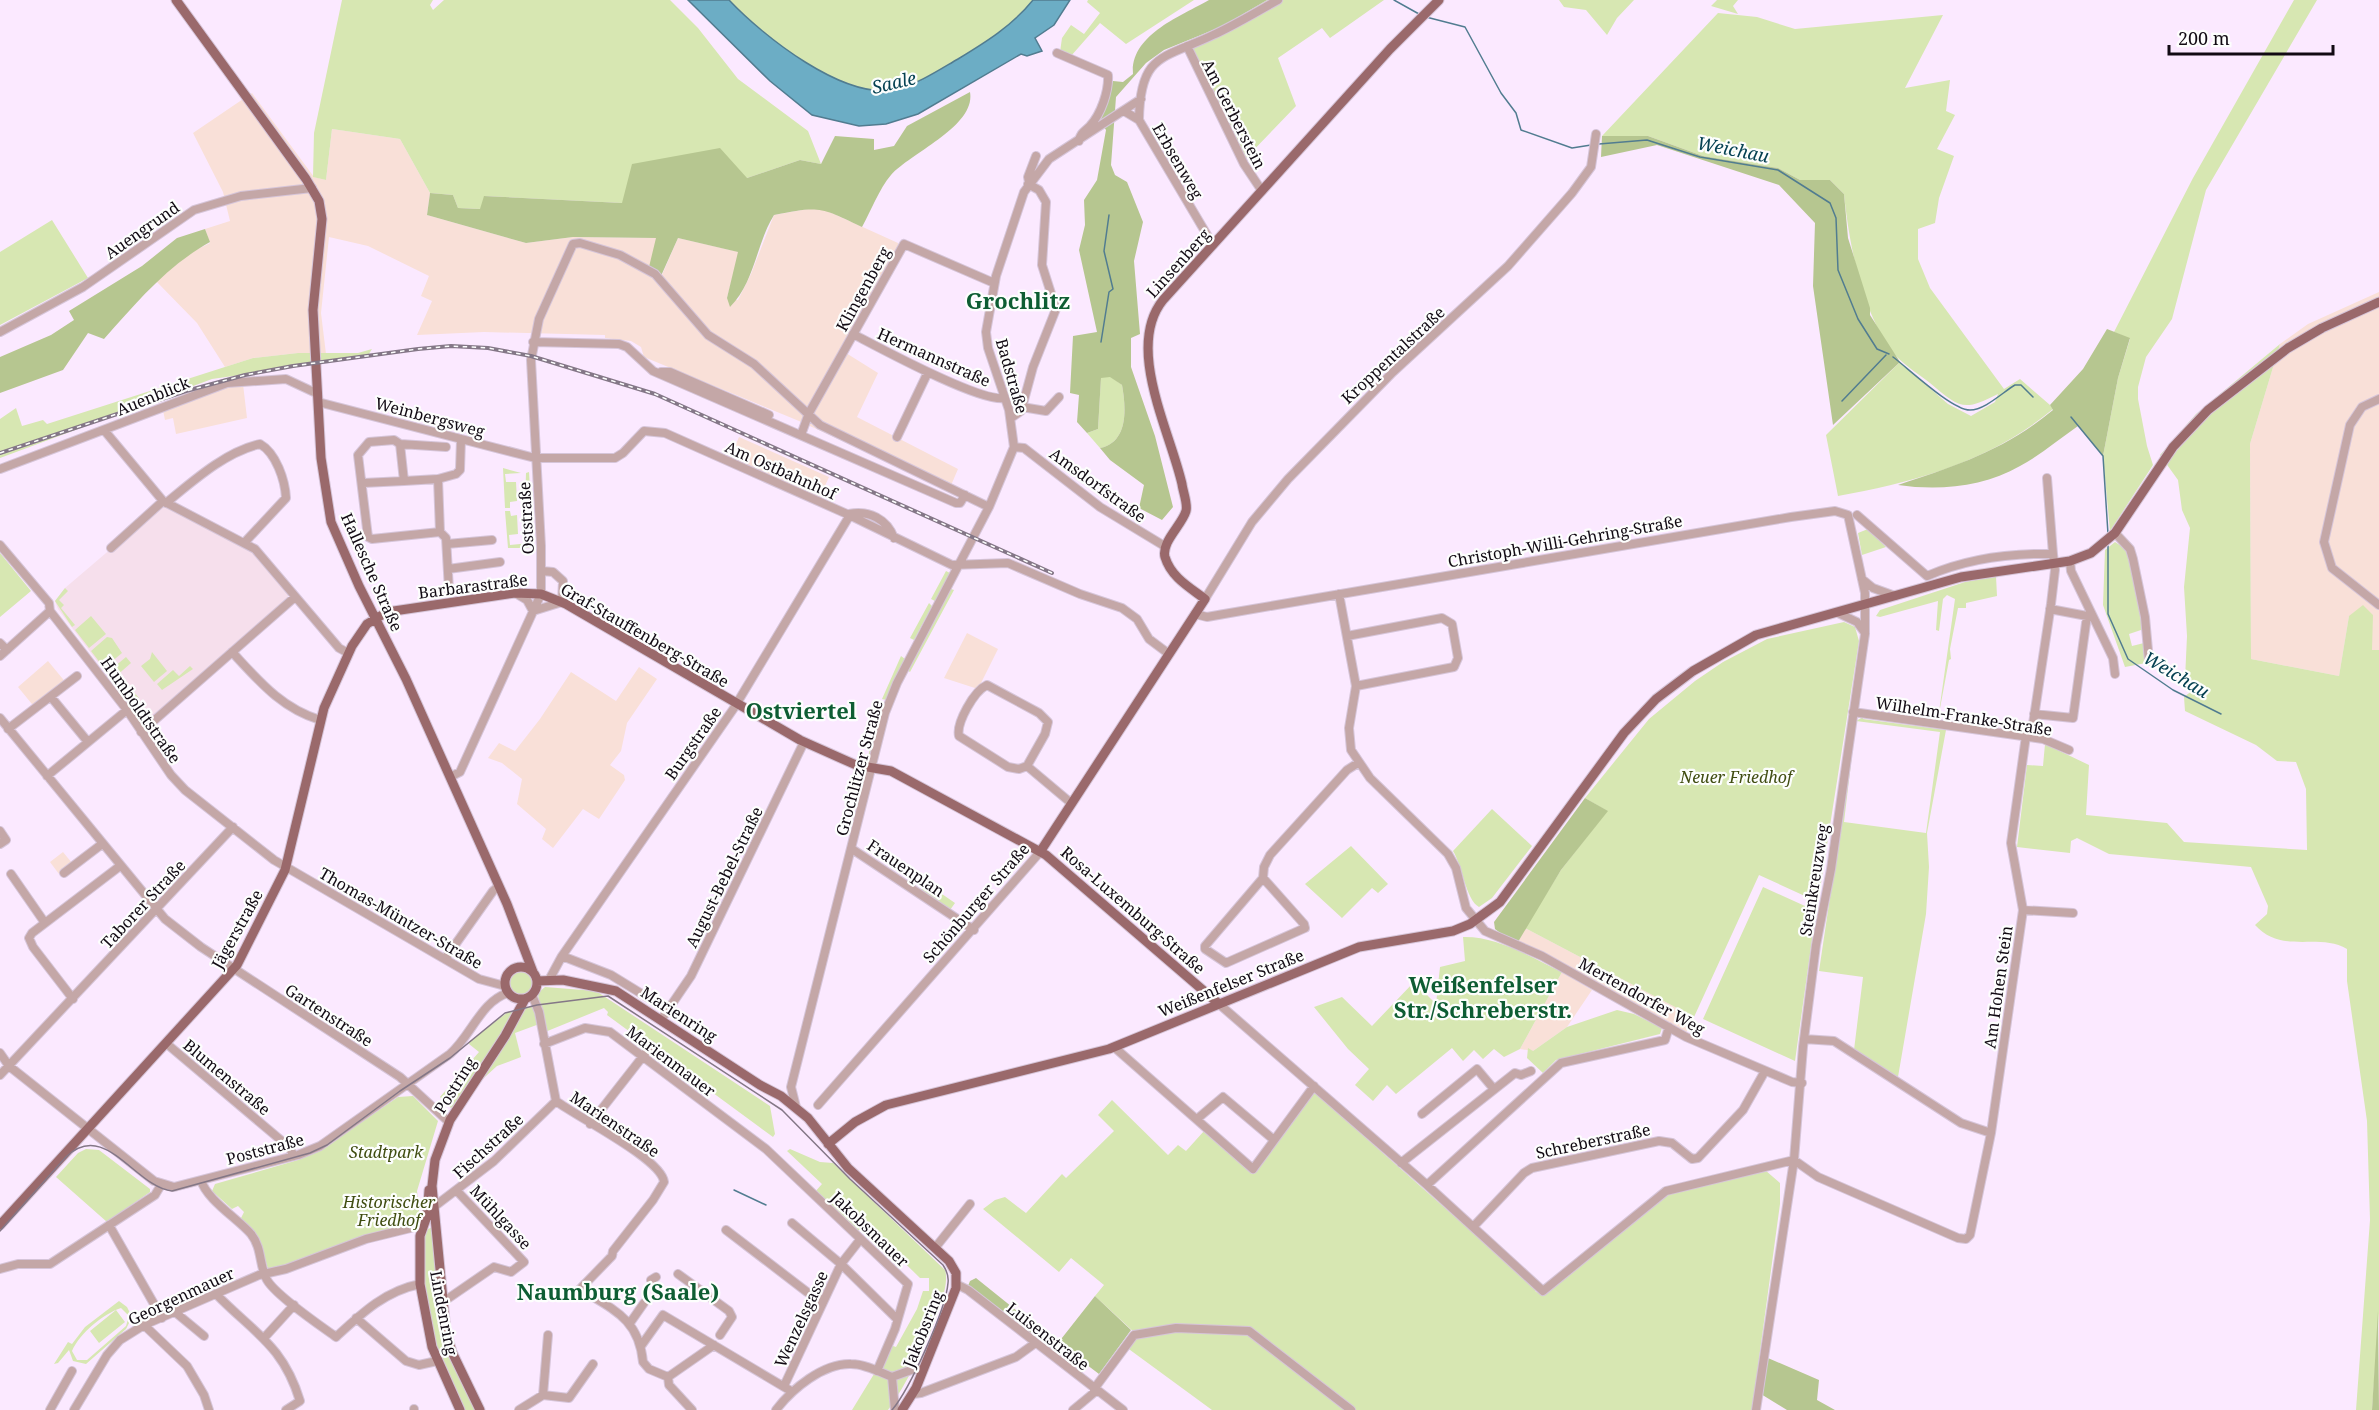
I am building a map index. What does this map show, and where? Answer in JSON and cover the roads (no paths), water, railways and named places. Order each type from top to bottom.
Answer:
[{"type":"main road","name":"Hallesche Straße","points":[[176,0],[306,179],[319,201],[322,219],[314,298],[321,458],[331,522],[406,679],[535,976]]},
{"type":"main road","name":"Linsenberg","points":[[1166,547],[1186,507],[1177,464],[1147,365],[1148,328],[1159,305],[1400,39],[1439,0]]},
{"type":"main road","name":"Weißenfelser Straße","points":[[828,1144],[855,1122],[886,1105],[1114,1047],[1359,947],[1453,931],[1475,921],[1500,902],[1590,776],[1638,717],[1656,699],[1693,670],[1756,635],[1982,572],[2054,559],[2070,561],[2097,549],[2115,533],[2173,447],[2208,410],[2288,348],[2322,328],[2379,303]]},
{"type":"main road","points":[[1166,547],[1165,556],[1175,575],[1205,599],[1195,614]]},
{"type":"main road","name":"Barbarastraße","points":[[375,618],[384,613],[418,607],[520,593],[541,594]]},
{"type":"main road","name":"Graf-Stauffenberg-Straße","points":[[541,594],[562,602],[804,742],[867,767]]},
{"type":"main road","name":"Schönburger Straße","points":[[1040,852],[1195,614]]},
{"type":"main road","name":"Jägerstraße","points":[[2,1220],[235,969],[286,867],[320,720],[348,653],[364,628],[375,618]]},
{"type":"main road","name":"Rosa-Luxemburg-Straße","points":[[867,767],[891,771],[1040,852],[1063,868],[1219,1004]]},
{"type":"main road","points":[[517,1014],[510,992],[508,974],[519,967],[526,953]]},
{"type":"main road","points":[[519,967],[535,976]]},
{"type":"main road","name":"Marienring","points":[[535,976],[551,981],[563,980],[610,988],[772,1091]]},
{"type":"main road","name":"Postring","points":[[432,1177],[439,1146],[449,1122],[529,997],[535,976]]},
{"type":"main road","points":[[510,992],[529,997]]},
{"type":"main road","points":[[772,1091],[794,1103],[828,1144]]},
{"type":"main road","points":[[772,1091],[828,1144]]},
{"type":"main road","name":"Jakobsring","points":[[828,1144],[855,1174],[953,1266],[956,1284],[913,1394],[902,1410]]},
{"type":"main road","name":"Lindenring","points":[[432,1177],[431,1205],[419,1262],[420,1284],[437,1361],[460,1410]]},
{"type":"main road","name":"Lindenring","points":[[428,1221],[452,1352],[480,1410]]},
{"type":"street","points":[[1124,111],[1139,120],[1146,78],[1155,63],[1167,53],[1220,32],[1278,0]]},
{"type":"street","name":"Am Gerberstein","points":[[1187,46],[1244,164],[1262,191]]},
{"type":"street","name":"Badstraße","points":[[989,507],[1014,447],[1011,418],[986,337],[994,283],[1029,183],[1049,159],[1079,141],[1081,133],[1095,119],[1107,88],[1108,75],[1057,53]]},
{"type":"street","points":[[1079,141],[1107,119],[1141,99]]},
{"type":"street","name":"Erbsenweg","points":[[1139,120],[1213,245]]},
{"type":"street","name":"Kroppentalstraße","points":[[1205,599],[1252,522],[1288,479],[1393,372],[1508,266],[1572,193],[1591,167],[1596,134]]},
{"type":"street","name":"Badstraße","points":[[1029,183],[1028,177],[1036,156]]},
{"type":"street","points":[[1011,418],[1020,413],[1033,367],[1054,320],[1056,306],[1042,265],[1046,202],[1040,190],[1029,183]]},
{"type":"street","name":"Auengrund","points":[[0,332],[83,287],[194,210],[241,196],[312,188]]},
{"type":"street","name":"Oststraße","points":[[450,777],[460,772],[541,594],[542,574],[531,369],[533,342],[539,319],[573,244],[580,243],[620,255],[655,274],[708,335],[754,364],[809,414]]},
{"type":"street","name":"Klingenberg","points":[[801,435],[809,414],[904,244],[994,283]]},
{"type":"street","name":"Hermannstraße","points":[[853,334],[928,372],[992,398],[1005,398]]},
{"type":"street","points":[[533,342],[619,344],[627,347],[657,372],[956,503],[960,503],[965,495]]},
{"type":"street","points":[[897,437],[928,372]]},
{"type":"street","name":"Auenblick","points":[[0,469],[227,383],[286,379],[318,398]]},
{"type":"street","points":[[1022,407],[1051,413],[1059,397]]},
{"type":"street","name":"Weinbergsweg","points":[[318,398],[535,458],[615,458],[623,453],[639,435],[652,430],[665,433],[703,450]]},
{"type":"street","points":[[2379,399],[2362,407],[2350,425],[2324,542],[2332,568],[2379,605]]},
{"type":"street","points":[[809,414],[827,429],[989,507]]},
{"type":"street","points":[[104,430],[165,502],[255,549],[339,648],[348,653]]},
{"type":"street","points":[[363,483],[438,479],[460,471],[461,439]]},
{"type":"street","points":[[440,532],[368,537],[358,455],[362,447],[369,442],[394,440],[400,444],[446,447]]},
{"type":"street","points":[[111,548],[198,477],[250,446],[260,444],[267,448],[285,484],[286,498],[245,542]]},
{"type":"street","points":[[400,444],[404,481]]},
{"type":"street","name":"Amsdorfstraße","points":[[1014,447],[1024,448],[1100,507],[1166,547]]},
{"type":"street","name":"Am Ostbahnhof","points":[[703,450],[849,515],[866,513],[878,518],[890,527],[894,538],[952,565],[959,565]]},
{"type":"street","name":"Am Hohen Stein","points":[[1794,1160],[1818,1177],[1966,1239],[1970,1235],[1991,1133],[2023,910],[2011,851],[2050,609],[2054,559],[2047,478]]},
{"type":"street","points":[[438,479],[440,532],[446,538],[447,544],[449,590]]},
{"type":"street","name":"Grochlitzer Straße","points":[[794,1103],[791,1087],[852,849],[867,767],[892,695],[989,507]]},
{"type":"street","name":"Christoph-Willi-Gehring-Straße","points":[[1195,614],[1207,617],[1835,511],[1846,514],[1852,530]]},
{"type":"street","name":"Burgstraße","points":[[551,981],[562,956],[736,704],[849,515]]},
{"type":"street","points":[[1857,515],[1927,576],[1949,567],[1985,560],[2054,559]]},
{"type":"street","points":[[1866,605],[1852,530],[1869,527]]},
{"type":"street","points":[[2115,533],[2130,549],[2133,559],[2145,617],[2149,661]]},
{"type":"street","points":[[447,544],[492,540]]},
{"type":"street","name":"Humboldtstraße","points":[[0,544],[49,603],[51,611],[127,710],[175,780],[286,867]]},
{"type":"street","points":[[966,551],[977,563]]},
{"type":"street","points":[[2070,561],[2071,571],[2113,658],[2115,674]]},
{"type":"street","points":[[448,569],[500,562]]},
{"type":"street","points":[[959,565],[1008,563],[1080,594],[1122,608],[1134,616],[1149,639],[1169,654]]},
{"type":"street","points":[[553,572],[563,581],[562,602],[534,611],[520,593],[542,574],[553,572]]},
{"type":"street","points":[[1862,579],[1873,588],[1897,596]]},
{"type":"street","points":[[1339,594],[1356,686],[1349,739],[1358,763],[1370,778],[1444,848],[1456,868],[1464,903],[1475,921]]},
{"type":"street","points":[[141,732],[294,597]]},
{"type":"street","name":"Steinkreuzweg","points":[[1756,1410],[1794,1160],[1804,1038],[1865,634],[1866,605]]},
{"type":"street","points":[[2034,714],[2073,718],[2087,616],[2050,609]]},
{"type":"street","points":[[0,643],[3,653],[51,611]]},
{"type":"street","points":[[1838,613],[1857,622],[1865,634]]},
{"type":"street","points":[[1347,636],[1445,618],[1452,624],[1458,662],[1452,668],[1356,686]]},
{"type":"street","points":[[232,652],[272,695],[296,711],[320,720]]},
{"type":"street","points":[[8,729],[77,676]]},
{"type":"street","points":[[991,686],[1046,718],[1048,728],[1027,766],[1018,769],[1008,767],[958,736],[958,726],[981,687],[991,686]]},
{"type":"street","points":[[51,697],[88,742]]},
{"type":"street","points":[[47,776],[127,710]]},
{"type":"street","name":"Wilhelm-Franke-Straße","points":[[1853,712],[2028,736],[2050,740],[2069,750]]},
{"type":"street","name":"Gartenstraße","points":[[0,718],[156,910],[197,944],[408,1083],[449,1122]]},
{"type":"street","name":"August-Bebel-Straße","points":[[661,1020],[691,976],[804,742]]},
{"type":"street","points":[[1263,878],[1305,928],[1226,963],[1220,962],[1204,949],[1205,946],[1263,878],[1264,867],[1270,855],[1347,770],[1358,763]]},
{"type":"street","points":[[1027,766],[1071,803]]},
{"type":"street","name":"Taborer Straße","points":[[0,1075],[233,827]]},
{"type":"street","points":[[0,831],[6,840],[0,844]]},
{"type":"street","points":[[64,873],[102,844]]},
{"type":"street","name":"Frauenplan","points":[[852,849],[974,930]]},
{"type":"street","name":"Schönburger Straße","points":[[818,1105],[974,930],[1040,852]]},
{"type":"street","points":[[73,999],[29,941],[32,933],[120,866]]},
{"type":"street","name":"Thomas-Müntzer-Straße","points":[[286,867],[485,982],[510,992]]},
{"type":"street","points":[[10,874],[45,923]]},
{"type":"street","points":[[445,959],[498,887]]},
{"type":"street","points":[[2023,910],[2073,913]]},
{"type":"street","name":"Mertendorfer Weg","points":[[1475,921],[1490,934],[1542,956],[1669,1027],[1792,1082],[1802,1083]]},
{"type":"street","name":"Marienring","points":[[562,956],[611,975],[668,1010]]},
{"type":"street","name":"Poststraße","points":[[161,1185],[177,1187],[294,1156],[324,1144],[456,1050],[490,1004],[510,992]]},
{"type":"street","points":[[529,997],[539,1010],[556,1101]]},
{"type":"street","points":[[1219,1004],[1427,1185],[1543,1292],[1666,1191],[1794,1160]]},
{"type":"street","points":[[1427,1185],[1562,1063],[1665,1040],[1669,1027]]},
{"type":"street","name":"Marienmauer","points":[[544,1044],[593,1028],[610,1032],[771,1154]]},
{"type":"street","points":[[1804,1038],[1834,1041],[1961,1123],[1991,1133]]},
{"type":"street","name":"Blumenstraße","points":[[167,1044],[289,1147],[294,1156]]},
{"type":"street","points":[[590,1124],[651,1047]]},
{"type":"street","points":[[1114,1047],[1253,1169],[1314,1086]]},
{"type":"street","points":[[0,1053],[9,1066],[161,1185],[155,1194],[50,1264],[41,1266],[18,1264],[0,1269]]},
{"type":"street","points":[[1422,1114],[1478,1069],[1493,1089]]},
{"type":"street","points":[[1401,1163],[1515,1073],[1521,1075],[1531,1071]]},
{"type":"street","name":"Schreberstraße","points":[[1473,1227],[1524,1173],[1532,1168],[1662,1140],[1672,1143],[1692,1159],[1698,1158],[1743,1110],[1766,1071]]},
{"type":"street","points":[[772,1091],[791,1087]]},
{"type":"street","points":[[1197,1119],[1223,1097],[1274,1140]]},
{"type":"street","name":"Marienstraße","points":[[556,1101],[646,1158],[662,1173],[664,1182],[653,1200],[613,1251],[610,1259],[580,1289],[630,1323]]},
{"type":"street","name":"Fischstraße","points":[[431,1205],[458,1191],[494,1161],[556,1101]]},
{"type":"street","name":"Jakobsmauer","points":[[771,1154],[859,1241],[908,1284],[876,1371]]},
{"type":"street","points":[[201,1180],[206,1191],[253,1238],[260,1252],[266,1280],[336,1337],[356,1318],[391,1293],[420,1284]]},
{"type":"street","name":"Mühlgasse","points":[[443,1302],[466,1289],[494,1267],[511,1272],[524,1262],[458,1191]]},
{"type":"street","points":[[935,1248],[970,1204]]},
{"type":"street","name":"Georgenmauer","points":[[74,1410],[106,1355],[120,1340],[144,1325],[265,1274],[286,1269],[366,1239],[428,1221]]},
{"type":"street","points":[[792,1223],[841,1264],[897,1319]]},
{"type":"street","points":[[109,1225],[162,1318]]},
{"type":"street","points":[[726,1230],[802,1289],[823,1301]]},
{"type":"street","name":"Wenzelsgasse","points":[[788,1388],[823,1301],[841,1264],[859,1241]]},
{"type":"street","points":[[678,1274],[729,1311],[732,1317],[720,1335]]},
{"type":"street","name":"Luisenstraße","points":[[956,1284],[968,1290],[1123,1410]]},
{"type":"street","points":[[216,1294],[264,1338],[283,1360],[300,1401],[286,1410]]},
{"type":"street","points":[[644,1303],[630,1323],[641,1346],[643,1362],[668,1377]]},
{"type":"street","points":[[264,1338],[294,1305]]},
{"type":"street","points":[[175,1312],[204,1336]]},
{"type":"street","points":[[641,1346],[649,1338],[663,1315],[788,1388]]},
{"type":"street","points":[[356,1318],[406,1361],[419,1365],[437,1361]]},
{"type":"street","points":[[144,1325],[187,1366],[209,1410]]},
{"type":"street","points":[[1073,1410],[1095,1390],[1131,1337],[1138,1334],[1186,1328],[1249,1330],[1351,1410]]},
{"type":"street","points":[[543,1395],[548,1335]]},
{"type":"street","points":[[913,1394],[1016,1357],[1035,1344]]},
{"type":"street","points":[[668,1377],[714,1345]]},
{"type":"street","points":[[519,1410],[543,1395],[569,1398],[575,1393],[593,1364]]},
{"type":"street","points":[[776,1410],[788,1388],[842,1365],[856,1364],[892,1377],[914,1369],[923,1370]]},
{"type":"street","points":[[50,1410],[72,1371]]},
{"type":"street","points":[[668,1377],[669,1385],[692,1410]]},
{"type":"street","points":[[892,1377],[895,1410]]},
{"type":"water","points":[[688,0],[729,0],[783,47],[806,62],[853,86],[876,90],[905,87],[936,72],[998,33],[1033,0],[1070,0],[1054,25],[1035,38],[1042,51],[1027,56],[1021,54],[918,114],[886,124],[859,126],[812,115],[770,81]]},
{"type":"waterway","name":"Weichau","points":[[1394,0],[1419,14]]},
{"type":"waterway","name":"Weichau","points":[[1426,17],[1465,27],[1501,93],[1516,113],[1521,130],[1572,148],[1591,145]]},
{"type":"waterway","name":"Weichau","points":[[1599,144],[1647,140],[1700,157],[1778,170],[1830,203],[1836,218],[1838,270],[1858,319],[1877,349],[1889,354]]},
{"type":"waterway","points":[[1101,342],[1109,292],[1113,289],[1104,251],[1109,215]]},
{"type":"waterway","points":[[1842,401],[1886,355]]},
{"type":"waterway","name":"Weichau","points":[[1893,357],[1931,388],[1962,408],[1970,410],[1982,407],[2015,385],[2021,385],[2033,397]]},
{"type":"waterway","name":"Weichau","points":[[2071,417],[2103,456],[2108,534]]},
{"type":"waterway","name":"Weichau","points":[[2108,546],[2108,614],[2128,659],[2173,690],[2221,714]]},
{"type":"waterway","points":[[734,1190],[766,1205]]},
{"type":"tram line","points":[[0,1231],[66,1157],[80,1147],[94,1146],[107,1150],[145,1179],[158,1187],[172,1191],[310,1153],[327,1145],[400,1091],[450,1058],[505,1013],[537,1005],[608,996],[782,1110],[850,1179],[943,1265],[948,1280],[941,1311],[917,1367],[892,1410]]},
{"type":"railway","points":[[0,453],[186,391],[245,375],[418,349],[451,346],[488,348],[531,356],[655,394],[1052,573]]},
{"type":"district","name":"Grochlitz","points":[[1018,301]]},
{"type":"district","name":"Ostviertel","points":[[801,711]]},
{"type":"district","name":"Weißenfelser Str./Schreberstr.","points":[[1483,998]]},
{"type":"district","name":"Naumburg (Saale)","points":[[618,1292]]},
{"type":"water label","name":"Saale","points":[[894,83]]},
{"type":"park label","name":"Neuer Friedhof","points":[[1736,777]]},
{"type":"park label","name":"Stadtpark","points":[[386,1152]]},
{"type":"park label","name":"Historischer Friedhof","points":[[389,1211]]}]
